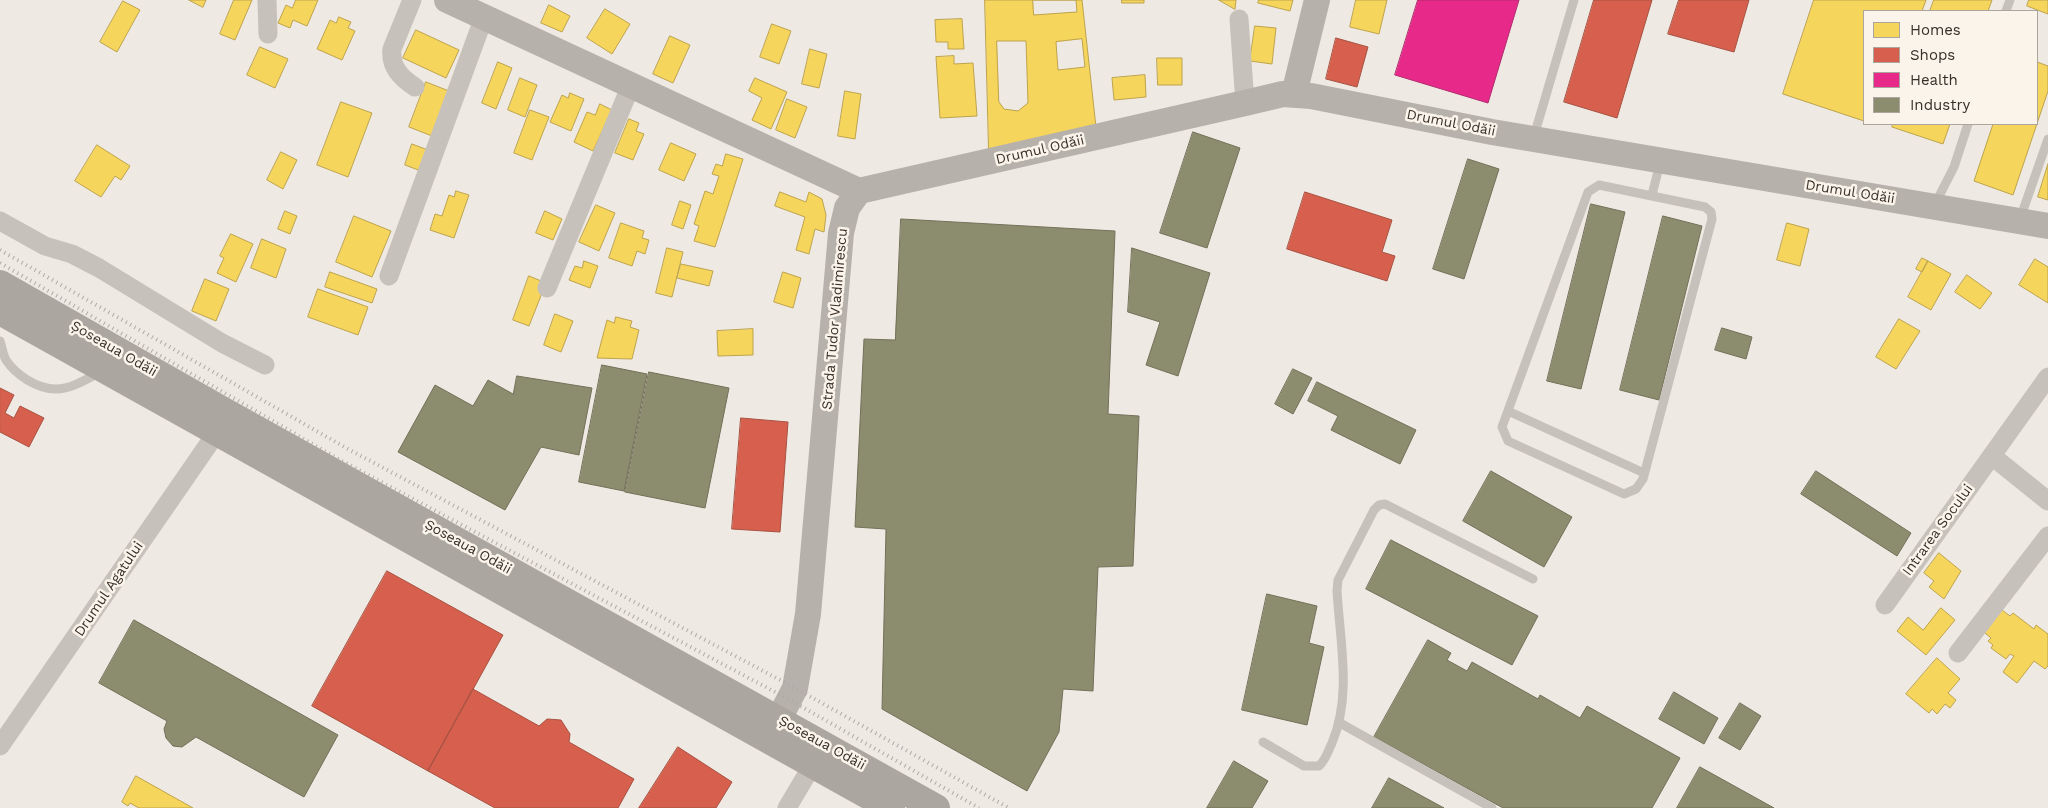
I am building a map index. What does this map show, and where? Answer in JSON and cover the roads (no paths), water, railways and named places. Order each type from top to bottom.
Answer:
[{"type":"main road","name":"Șoseaua Odăii","points":[[0,284],[224,412],[936,808]]},
{"type":"main road","name":"Șoseaua Odăii","points":[[0,311],[891,808]]},
{"type":"street","points":[[267,0],[268,34]]},
{"type":"street","points":[[412,0],[391,57],[400,75],[415,87]]},
{"type":"street","points":[[448,0],[859,191]]},
{"type":"street","points":[[1294,94],[1318,0]]},
{"type":"street","points":[[389,276],[484,17]]},
{"type":"street","points":[[1239,19],[1246,103]]},
{"type":"street","points":[[547,288],[631,85]]},
{"type":"street","name":"Drumul Odăii","points":[[859,191],[1246,103],[1294,94],[1533,139],[1934,205],[2048,226]]},
{"type":"street","name":"Strada Tudor Vladimirescu","points":[[779,720],[795,688],[808,614],[842,233],[846,208],[859,191]]},
{"type":"street","points":[[0,222],[45,246],[72,254],[99,268],[222,343],[266,364]]},
{"type":"street","name":"Intrarea Socului","points":[[1885,605],[2048,377]]},
{"type":"street","name":"Drumul Agatului","points":[[0,746],[217,432]]},
{"type":"street","points":[[1992,456],[2048,501]]},
{"type":"street","points":[[1958,653],[2048,536]]},
{"type":"street","points":[[787,808],[813,764]]},
{"type":"lane","points":[[1533,139],[1574,0]]},
{"type":"lane","points":[[1934,205],[1954,167],[1968,125]]},
{"type":"lane","points":[[2020,221],[2048,138]]},
{"type":"lane","points":[[1652,196],[1660,160]]},
{"type":"lane","points":[[1599,185],[1652,196],[1705,207],[1711,212],[1712,219],[1644,473],[1636,489],[1624,494],[1508,441],[1502,427],[1588,192],[1599,185]]},
{"type":"lane","points":[[0,341],[5,359],[19,374],[40,386],[56,389],[78,384],[105,370]]},
{"type":"lane","points":[[1508,411],[1644,473]]},
{"type":"lane","points":[[1262,742],[1304,766],[1319,766],[1324,761],[1340,723],[1344,696],[1338,580],[1374,510],[1379,505],[1385,504],[1533,579]]},
{"type":"lane","points":[[1340,723],[1492,808]]},
{"type":"railway","points":[[0,250],[348,449],[795,688],[1009,808]]},
{"type":"railway","points":[[0,263],[342,461],[790,700],[979,808]]}]
